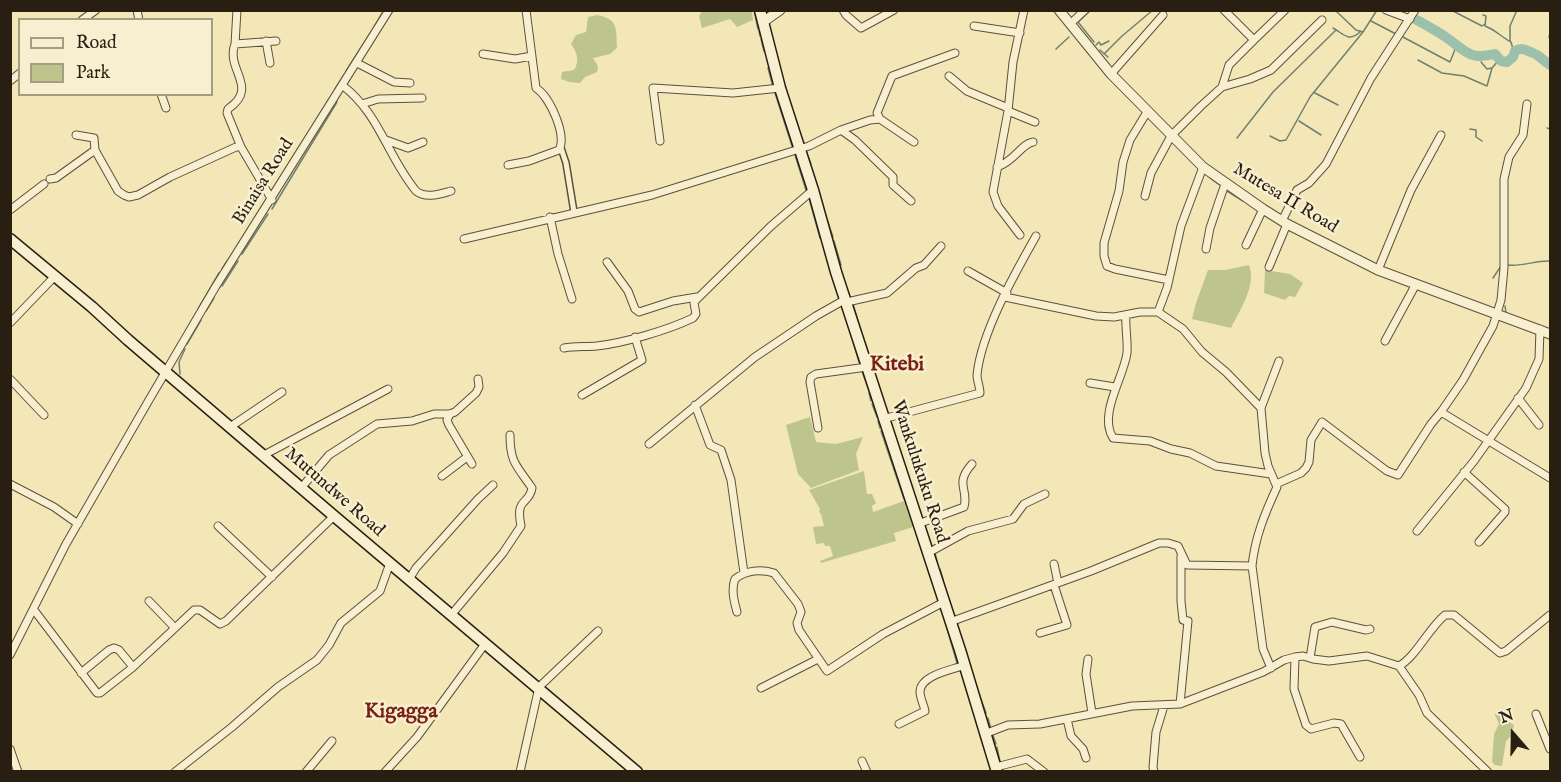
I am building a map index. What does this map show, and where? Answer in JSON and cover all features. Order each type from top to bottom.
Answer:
[{"type":"main road","name":"Wankulukuku Road","points":[[760,10],[780,88],[813,190],[836,272],[997,769]]},
{"type":"main road","name":"Mutundwe Road","points":[[10,239],[637,771]]},
{"type":"street","points":[[237,10],[232,56],[239,75],[242,97],[227,112],[241,147],[272,200]]},
{"type":"street","name":"Binaisa Road","points":[[10,655],[66,544],[216,286],[389,10]]},
{"type":"street","points":[[526,10],[536,88],[544,95],[555,115],[574,212]]},
{"type":"street","points":[[763,22],[780,10]]},
{"type":"street","points":[[843,10],[861,28],[894,10]]},
{"type":"street","points":[[1020,236],[998,206],[993,186],[1008,109],[1013,62],[1024,10]]},
{"type":"street","name":"Mutesa II Road","points":[[1059,10],[1111,74],[1147,112],[1203,167],[1225,184],[1284,222],[1378,270],[1551,334]]},
{"type":"street","points":[[1070,24],[1085,10]]},
{"type":"street","points":[[1224,10],[1254,40]]},
{"type":"street","points":[[1222,87],[1229,65],[1285,10]]},
{"type":"street","points":[[1386,10],[1410,18]]},
{"type":"street","points":[[1269,267],[1297,190],[1309,183],[1326,164],[1371,78],[1415,10]]},
{"type":"street","points":[[1111,74],[1163,15]]},
{"type":"street","points":[[1146,196],[1151,174],[1171,136],[1222,87],[1268,72],[1322,20]]},
{"type":"street","points":[[974,26],[1020,33]]},
{"type":"street","points":[[266,41],[270,63]]},
{"type":"street","points":[[235,44],[276,41]]},
{"type":"street","points":[[914,142],[880,119],[877,113],[892,76],[955,53]]},
{"type":"street","points":[[483,54],[515,58],[532,56]]},
{"type":"street","points":[[357,63],[394,82],[410,83]]},
{"type":"street","points":[[949,76],[967,91],[1035,122]]},
{"type":"street","points":[[342,85],[363,104],[412,187],[420,194],[432,195],[451,191]]},
{"type":"street","points":[[660,141],[653,88],[733,93],[780,88]]},
{"type":"street","points":[[162,96],[166,108]]},
{"type":"street","points":[[363,104],[385,98],[422,98]]},
{"type":"street","points":[[1271,668],[1263,649],[1252,566],[1258,533],[1276,484],[1306,468],[1309,462],[1311,440],[1322,422],[1387,471],[1398,475],[1463,380],[1489,336],[1502,300],[1504,179],[1509,157],[1522,139],[1527,104]]},
{"type":"street","points":[[1147,112],[1130,140],[1123,162],[1119,190],[1104,243],[1104,256],[1107,266],[1115,269],[1169,279]]},
{"type":"street","points":[[464,239],[550,217],[652,195],[800,149],[841,130],[880,119]]},
{"type":"street","points":[[841,130],[855,140],[893,177],[893,185],[912,201]]},
{"type":"street","points":[[76,135],[94,138],[95,150],[118,190],[124,195],[135,196],[170,177],[236,147],[241,147]]},
{"type":"street","points":[[1378,270],[1411,190],[1441,135]]},
{"type":"street","points":[[386,140],[408,148],[423,142]]},
{"type":"street","points":[[997,167],[1013,159],[1028,143],[1034,142]]},
{"type":"street","points":[[508,165],[537,158],[561,148]]},
{"type":"street","points":[[10,210],[95,150]]},
{"type":"street","points":[[1158,312],[1169,279],[1181,226],[1203,167]]},
{"type":"street","points":[[1206,249],[1210,228],[1225,184]]},
{"type":"street","points":[[564,348],[578,345],[600,345],[635,337],[671,327],[695,317],[694,303],[698,297],[771,226],[813,190]]},
{"type":"street","points":[[1246,245],[1263,209]]},
{"type":"street","points":[[550,217],[572,299]]},
{"type":"street","points":[[883,419],[980,393],[977,375],[988,332],[1036,236]]},
{"type":"street","points":[[650,444],[755,357],[816,316],[846,300],[887,293],[916,268],[924,265],[941,246]]},
{"type":"street","points":[[607,262],[628,291],[635,309],[639,312],[673,301],[698,297]]},
{"type":"street","points":[[968,270],[1006,295],[1096,316],[1158,312],[1183,329],[1202,352],[1226,372],[1261,408]]},
{"type":"street","points":[[10,323],[55,276]]},
{"type":"street","points":[[1385,340],[1416,284]]},
{"type":"street","points":[[1126,315],[1127,352],[1120,380],[1115,387],[1108,424],[1113,438],[1150,441],[1190,453],[1216,466],[1271,474]]},
{"type":"street","points":[[1417,531],[1526,388],[1539,359],[1540,329]]},
{"type":"street","points":[[582,395],[642,360],[635,337]]},
{"type":"street","points":[[1276,484],[1265,453],[1261,408],[1279,361]]},
{"type":"street","points":[[818,428],[811,377],[867,367]]},
{"type":"street","points":[[10,379],[44,415]]},
{"type":"street","points":[[302,487],[329,455],[377,424],[412,421],[455,412],[476,393],[479,387],[478,379]]},
{"type":"street","points":[[1089,383],[1115,387]]},
{"type":"street","points":[[264,455],[388,389]]},
{"type":"street","points":[[230,427],[282,392]]},
{"type":"street","points":[[1518,398],[1539,424]]},
{"type":"street","points":[[695,405],[710,446],[719,448],[722,452],[731,480],[744,573]]},
{"type":"street","points":[[1441,412],[1551,478]]},
{"type":"street","points":[[450,414],[447,420],[449,425],[472,464]]},
{"type":"street","points":[[452,614],[503,553],[521,526],[520,503],[531,494],[532,488],[515,466],[510,448],[510,435]]},
{"type":"street","points":[[442,476],[467,458]]},
{"type":"street","points":[[918,524],[964,507],[962,481],[972,464]]},
{"type":"street","points":[[1464,472],[1505,509],[1505,512],[1479,542]]},
{"type":"street","points":[[10,484],[54,507],[78,524]]},
{"type":"street","points":[[410,578],[416,568],[493,485]]},
{"type":"street","points":[[928,553],[968,531],[1013,519],[1024,504],[1045,494]]},
{"type":"street","points":[[34,610],[81,673],[97,693],[100,693],[133,667],[194,610],[203,610],[220,624],[226,621],[334,516]]},
{"type":"street","points":[[218,526],[272,577]]},
{"type":"street","points":[[950,622],[1056,584],[1159,543],[1174,544],[1187,565],[1252,566]]},
{"type":"street","points":[[1180,704],[1188,621],[1183,620],[1181,601],[1180,561],[1182,554]]},
{"type":"street","points":[[175,771],[232,727],[278,687],[317,660],[329,645],[341,623],[380,591],[390,563]]},
{"type":"street","points":[[1040,633],[1067,625],[1056,584],[1054,564]]},
{"type":"street","points":[[737,612],[734,582],[744,573],[767,571],[776,574],[798,604],[801,613],[797,626],[827,671],[883,634],[944,602]]},
{"type":"street","points":[[149,601],[175,628]]},
{"type":"street","points":[[1400,666],[1408,660],[1433,626],[1445,615],[1454,615],[1500,653],[1506,651],[1551,615]]},
{"type":"street","points":[[1310,658],[1315,627],[1332,622],[1370,629]]},
{"type":"street","points":[[520,771],[539,687],[598,631]]},
{"type":"street","points":[[385,771],[417,737],[486,644]]},
{"type":"street","points":[[81,673],[114,648],[119,650],[133,667]]},
{"type":"street","points":[[987,733],[1008,725],[1040,724],[1132,706],[1180,704],[1295,657],[1303,656],[1329,661],[1367,656],[1400,666],[1419,695],[1427,713],[1488,771]]},
{"type":"street","points":[[1295,657],[1294,689],[1306,725],[1311,729],[1334,723],[1341,724],[1360,757]]},
{"type":"street","points":[[761,688],[818,658]]},
{"type":"street","points":[[1088,659],[1086,674],[1092,713]]},
{"type":"street","points":[[899,724],[925,711],[920,690],[922,684],[965,665]]},
{"type":"street","points":[[1154,771],[1156,732],[1164,706]]},
{"type":"street","points":[[1536,714],[1551,749]]},
{"type":"street","points":[[1067,719],[1071,736],[1083,749],[1086,758]]},
{"type":"street","points":[[306,771],[332,741]]},
{"type":"street","points":[[10,749],[18,771]]},
{"type":"street","points":[[997,769],[1028,759],[1044,771]]},
{"type":"street","points":[[862,760],[867,771]]},
{"type":"green space","points":[[702,11],[752,11],[753,20],[737,27],[730,19],[702,28],[699,16]]},
{"type":"green space","points":[[597,15],[613,22],[617,48],[610,54],[593,58],[598,66],[597,72],[585,77],[580,83],[561,79],[562,72],[574,70],[576,67],[577,57],[571,44],[576,35],[586,32],[588,17]]},
{"type":"green space","points":[[1249,265],[1251,281],[1249,289],[1231,328],[1192,319],[1208,270],[1225,270]]},
{"type":"green space","points":[[1265,270],[1290,274],[1303,283],[1295,297],[1289,296],[1285,300],[1264,293]]},
{"type":"green space","points":[[810,417],[816,442],[836,444],[863,437],[856,454],[859,470],[811,488],[798,474],[786,425]]},
{"type":"green space","points":[[864,471],[867,494],[872,494],[876,503],[872,506],[873,512],[904,501],[913,527],[894,533],[896,541],[821,563],[820,561],[833,556],[830,546],[825,546],[824,543],[816,544],[813,527],[824,526],[820,509],[809,490]]},
{"type":"green space","points":[[1497,711],[1514,725],[1511,736],[1506,741],[1502,766],[1492,762],[1494,734],[1499,724],[1495,715]]},
{"type":"waterway","points":[[374,27],[384,10]]},
{"type":"waterway","points":[[754,10],[758,29]]},
{"type":"waterway","points":[[1091,10],[1078,22],[1094,42]]},
{"type":"waterway","points":[[1104,54],[1153,10]]},
{"type":"waterway","points":[[1270,136],[1280,141],[1286,140],[1310,97],[1363,32],[1377,10]]},
{"type":"waterway","points":[[1451,10],[1482,26],[1485,24]]},
{"type":"waterway","points":[[1510,41],[1510,26],[1517,10]]},
{"type":"waterway","points":[[1336,11],[1356,30],[1363,32]]},
{"type":"waterway","points":[[1483,15],[1486,16],[1485,26],[1511,42],[1514,53]]},
{"type":"waterway","points":[[1413,18],[1443,35],[1469,54],[1479,56],[1495,54],[1501,61],[1507,62],[1517,50],[1524,49],[1533,53]]},
{"type":"waterway","points":[[1371,21],[1396,34]]},
{"type":"waterway","points":[[1333,28],[1349,37],[1360,32]]},
{"type":"waterway","points":[[1237,138],[1273,92],[1336,30]]},
{"type":"waterway","points":[[759,31],[760,36]]},
{"type":"waterway","points":[[346,71],[371,32]]},
{"type":"waterway","points":[[1401,36],[1450,62],[1456,47]]},
{"type":"waterway","points":[[1549,36],[1550,40]]},
{"type":"waterway","points":[[1056,49],[1069,37]]},
{"type":"waterway","points":[[761,39],[764,51]]},
{"type":"waterway","points":[[1096,45],[1099,42],[1101,45],[1109,41]]},
{"type":"waterway","points":[[1100,50],[1108,57]]},
{"type":"waterway","points":[[1537,55],[1550,65]]},
{"type":"waterway","points":[[1418,60],[1442,73],[1464,76],[1487,86],[1492,68],[1498,61],[1501,61]]},
{"type":"waterway","points":[[1481,62],[1487,69],[1492,68]]},
{"type":"waterway","points":[[768,68],[773,87]]},
{"type":"waterway","points":[[335,89],[344,75]]},
{"type":"waterway","points":[[775,93],[792,146]]},
{"type":"waterway","points":[[1315,93],[1338,105]]},
{"type":"waterway","points":[[272,209],[337,102]]},
{"type":"waterway","points":[[1299,121],[1321,135]]},
{"type":"waterway","points":[[1470,129],[1476,130],[1476,137],[1482,141]]},
{"type":"waterway","points":[[806,151],[811,164]]},
{"type":"waterway","points":[[795,155],[806,190]]},
{"type":"waterway","points":[[812,169],[815,180]]},
{"type":"waterway","points":[[1210,178],[1221,186]]},
{"type":"waterway","points":[[1227,191],[1243,201]]},
{"type":"waterway","points":[[809,198],[820,238]]},
{"type":"waterway","points":[[242,254],[268,214]]},
{"type":"waterway","points":[[825,214],[833,237]]},
{"type":"waterway","points":[[834,241],[841,265]]},
{"type":"waterway","points":[[222,269],[227,261]]},
{"type":"waterway","points":[[222,286],[238,261]]},
{"type":"waterway","points":[[1508,265],[1550,261]]},
{"type":"waterway","points":[[1493,278],[1501,266]]},
{"type":"waterway","points":[[198,309],[219,273]]},
{"type":"waterway","points":[[206,311],[214,298]]},
{"type":"waterway","points":[[853,304],[863,338]]},
{"type":"waterway","points":[[1505,306],[1506,313]]},
{"type":"waterway","points":[[192,320],[196,313]]},
{"type":"waterway","points":[[187,344],[201,320]]},
{"type":"waterway","points":[[851,334],[859,362]]},
{"type":"waterway","points":[[865,342],[870,360]]},
{"type":"waterway","points":[[180,374],[179,362],[185,349]]},
{"type":"waterway","points":[[862,371],[869,391]]},
{"type":"waterway","points":[[869,393],[871,401]]},
{"type":"waterway","points":[[872,404],[877,417]]},
{"type":"waterway","points":[[878,421],[880,428]]},
{"type":"waterway","points":[[881,431],[904,499]]},
{"type":"waterway","points":[[905,501],[917,534]]},
{"type":"waterway","points":[[925,527],[932,547]]},
{"type":"waterway","points":[[935,553],[938,565]]},
{"type":"waterway","points":[[940,569],[943,579]]},
{"type":"waterway","points":[[944,618],[957,663]]},
{"type":"waterway","points":[[979,694],[986,713]]},
{"type":"waterway","points":[[988,718],[991,729]]},
{"type":"waterway","points":[[993,735],[996,744]]},
{"type":"waterway","points":[[997,747],[1000,762]]},
{"type":"district","name":"Kitebi","points":[[897,366]]},
{"type":"district","name":"Kigagga","points":[[401,713]]}]
